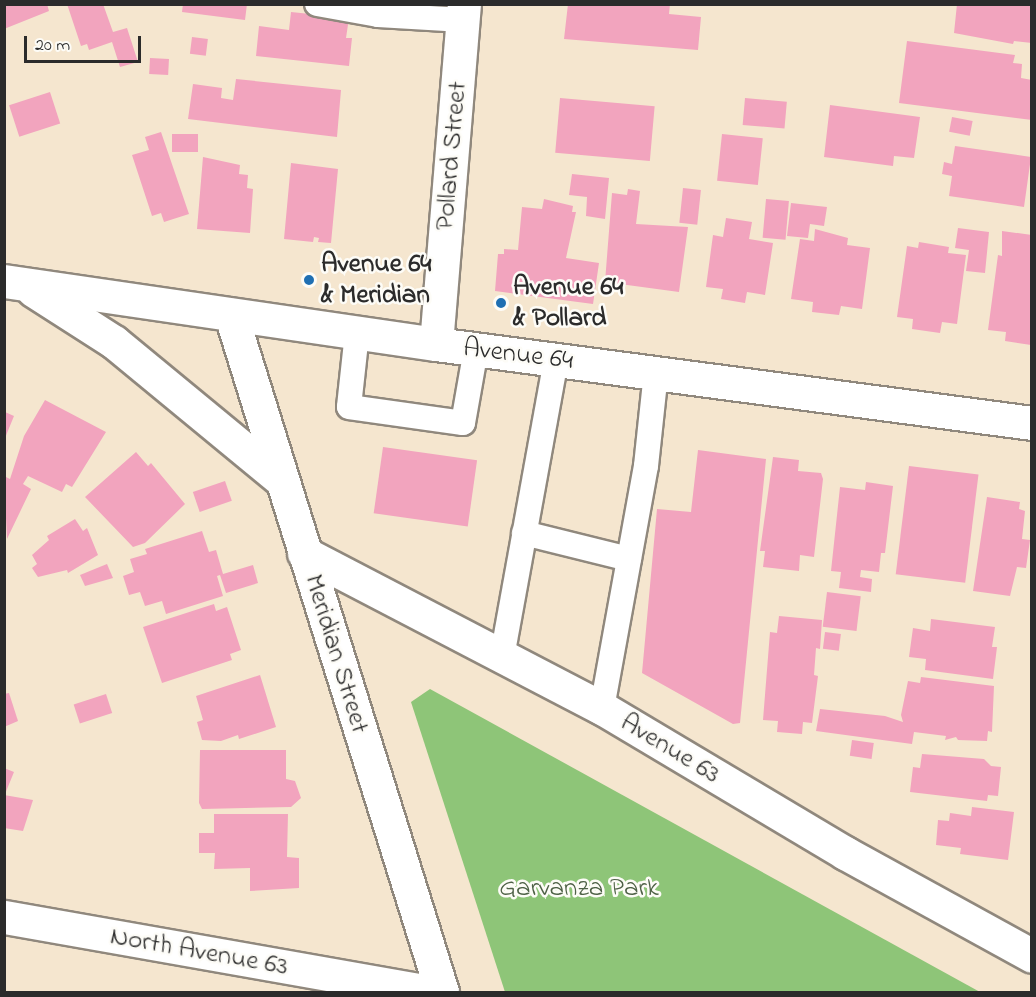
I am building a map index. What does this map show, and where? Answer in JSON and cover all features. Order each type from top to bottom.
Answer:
[{"type":"street","name":"Pollard Street","points":[[436,344],[464,12]]},
{"type":"street","name":"Avenue 64","points":[[14,282],[436,344],[1032,423]]},
{"type":"street","points":[[14,282],[114,342],[280,480]]},
{"type":"street","name":"Meridian Street","points":[[231,315],[280,480],[442,993]]},
{"type":"street","name":"Avenue 63","points":[[304,553],[602,708],[844,854],[1032,956]]},
{"type":"street","name":"North Avenue 63","points":[[4,917],[430,993]]},
{"type":"lane","points":[[317,4],[378,15],[464,12]]},
{"type":"lane","points":[[357,333],[349,407],[463,423],[476,349]]},
{"type":"lane","points":[[502,657],[556,360]]},
{"type":"lane","points":[[602,708],[646,466],[656,373]]},
{"type":"lane","points":[[524,533],[629,559]]},
{"type":"green space","name":"Garvanza Park","points":[[430,689],[980,992],[505,992],[411,702]]},
{"type":"building","points":[[4,4],[47,4],[49,11],[4,29]]},
{"type":"building","points":[[67,4],[103,4],[113,32],[127,28],[138,62],[120,67],[112,42],[89,50],[87,44],[81,46]]},
{"type":"building","points":[[183,4],[247,4],[245,20],[182,12]]},
{"type":"building","points":[[568,4],[670,4],[669,14],[701,17],[698,50],[564,39]]},
{"type":"building","points":[[957,4],[1032,4],[1032,43],[1014,41],[1013,44],[954,33]]},
{"type":"building","points":[[291,12],[349,18],[346,38],[352,38],[349,66],[256,56],[259,26],[289,30]]},
{"type":"building","points":[[192,37],[208,39],[206,56],[190,54]]},
{"type":"building","points":[[907,41],[1015,55],[1013,63],[1022,64],[1021,78],[1032,80],[1032,120],[899,103]]},
{"type":"building","points":[[150,58],[169,59],[168,75],[149,74]]},
{"type":"building","points":[[236,79],[341,90],[337,137],[188,119],[193,84],[222,88],[221,98],[233,100]]},
{"type":"building","points":[[50,92],[60,123],[19,137],[9,105]]},
{"type":"building","points":[[560,98],[655,106],[650,161],[555,153]]},
{"type":"building","points":[[745,98],[787,102],[784,129],[743,125]]},
{"type":"building","points":[[830,105],[920,117],[914,158],[894,156],[893,166],[824,157]]},
{"type":"building","points":[[952,117],[973,121],[970,136],[949,132]]},
{"type":"building","points":[[161,132],[189,214],[164,222],[161,213],[152,216],[132,155],[149,150],[145,137]]},
{"type":"building","points":[[172,134],[198,134],[198,152],[172,152]]},
{"type":"building","points":[[722,134],[763,138],[758,185],[717,181]]},
{"type":"building","points":[[955,146],[1031,157],[1024,207],[949,196],[952,176],[942,174],[944,162],[952,164]]},
{"type":"building","points":[[203,157],[240,165],[239,174],[248,175],[247,188],[253,189],[250,233],[197,229]]},
{"type":"building","points":[[291,163],[338,169],[331,243],[318,242],[319,238],[314,237],[313,242],[284,239]]},
{"type":"building","points":[[572,174],[609,178],[605,219],[586,216],[587,197],[569,195]]},
{"type":"building","points":[[683,188],[701,190],[697,225],[679,223]]},
{"type":"building","points":[[628,189],[640,191],[636,224],[688,227],[679,292],[605,282],[612,193],[627,195]]},
{"type":"building","points":[[544,199],[573,206],[572,212],[576,212],[566,258],[599,263],[593,304],[495,291],[498,254],[504,254],[504,249],[518,250],[522,207],[542,209]]},
{"type":"building","points":[[766,199],[789,201],[786,240],[763,238]]},
{"type":"building","points":[[791,203],[827,207],[824,226],[810,224],[808,238],[787,236]]},
{"type":"building","points":[[726,218],[752,222],[749,239],[773,243],[765,295],[747,292],[745,303],[721,299],[723,289],[706,287],[713,235],[723,237]]},
{"type":"building","points":[[958,228],[989,232],[985,273],[966,271],[969,250],[955,248]]},
{"type":"building","points":[[815,229],[848,238],[847,245],[870,248],[862,309],[841,306],[839,315],[812,312],[813,302],[791,299],[800,239],[814,241]]},
{"type":"building","points":[[1002,231],[1032,235],[1031,345],[1005,341],[1006,332],[988,330],[998,255],[1002,256]]},
{"type":"building","points":[[919,242],[949,247],[948,253],[966,255],[957,324],[942,322],[940,333],[912,329],[913,319],[897,317],[907,246],[918,248]]},
{"type":"building","points":[[45,400],[106,432],[72,487],[66,484],[62,492],[28,476],[23,484],[31,489],[7,539],[4,476],[10,479],[24,436]]},
{"type":"building","points":[[5,412],[14,416],[5,438]]},
{"type":"building","points":[[383,447],[477,460],[468,527],[374,513]]},
{"type":"building","points":[[698,450],[766,459],[740,723],[733,724],[642,673],[657,509],[691,512]]},
{"type":"building","points":[[136,452],[148,466],[151,463],[185,504],[145,543],[133,547],[85,497]]},
{"type":"building","points":[[773,457],[799,460],[798,471],[821,473],[823,479],[814,557],[800,555],[799,571],[763,567],[765,551],[760,551]]},
{"type":"building","points":[[909,466],[978,475],[965,583],[896,574]]},
{"type":"building","points":[[225,481],[232,501],[200,512],[193,492]]},
{"type":"building","points":[[866,482],[893,486],[885,553],[881,553],[879,572],[861,570],[860,577],[872,579],[871,592],[839,588],[841,572],[831,571],[840,487],[865,490]]},
{"type":"building","points":[[987,497],[1020,502],[1019,509],[1025,511],[1022,539],[1030,540],[1026,568],[1017,567],[1010,596],[973,591]]},
{"type":"building","points":[[75,519],[83,531],[87,528],[98,555],[68,573],[67,570],[38,577],[32,568],[37,564],[32,555],[49,540],[47,536]]},
{"type":"building","points":[[202,531],[209,552],[216,550],[223,574],[253,565],[258,583],[226,593],[220,575],[217,576],[223,596],[166,614],[162,601],[145,606],[140,592],[129,595],[123,576],[134,572],[130,559],[147,554],[145,549]]},
{"type":"building","points":[[107,564],[113,578],[85,586],[80,575]]},
{"type":"building","points":[[827,592],[861,596],[856,631],[823,627]]},
{"type":"building","points":[[214,604],[216,611],[227,607],[241,650],[230,654],[232,660],[162,683],[143,627]]},
{"type":"building","points":[[779,616],[822,620],[820,649],[816,648],[814,675],[818,676],[812,723],[803,722],[802,734],[777,732],[778,721],[763,720],[770,632],[777,633]]},
{"type":"building","points":[[931,619],[995,627],[992,647],[997,647],[993,679],[925,670],[926,659],[909,657],[913,628],[930,631]]},
{"type":"building","points":[[825,632],[841,634],[839,651],[823,649]]},
{"type":"building","points":[[260,675],[276,727],[239,739],[238,735],[221,741],[202,740],[197,722],[203,720],[196,696]]},
{"type":"building","points":[[921,677],[994,686],[992,732],[988,731],[987,741],[958,740],[956,737],[945,740],[946,736],[914,732],[912,744],[816,731],[820,709],[885,716],[903,722],[901,715],[908,681],[920,683]]},
{"type":"building","points":[[9,693],[18,721],[4,727],[4,694]]},
{"type":"building","points":[[106,694],[112,713],[80,724],[74,705]]},
{"type":"building","points":[[852,740],[874,743],[872,759],[850,756]]},
{"type":"building","points":[[200,750],[286,750],[286,779],[295,781],[301,798],[291,807],[202,809],[199,803]]},
{"type":"building","points":[[922,754],[984,759],[991,766],[1001,767],[998,796],[988,795],[987,801],[910,792],[913,767],[920,768]]},
{"type":"building","points":[[4,768],[14,772],[5,794],[4,794]]},
{"type":"building","points":[[4,795],[33,800],[23,831],[4,828]]},
{"type":"building","points":[[972,807],[1014,812],[1008,860],[960,854],[961,848],[936,845],[938,820],[949,821],[950,813],[971,816]]},
{"type":"building","points":[[214,814],[288,814],[287,857],[299,858],[299,888],[250,891],[250,868],[214,869],[215,853],[199,853],[199,833],[214,833]]},
{"type":"place","name":"Avenue 64 & Meridian","points":[[309,280]]},
{"type":"place","name":"Avenue 64 & Pollard","points":[[501,303]]}]
